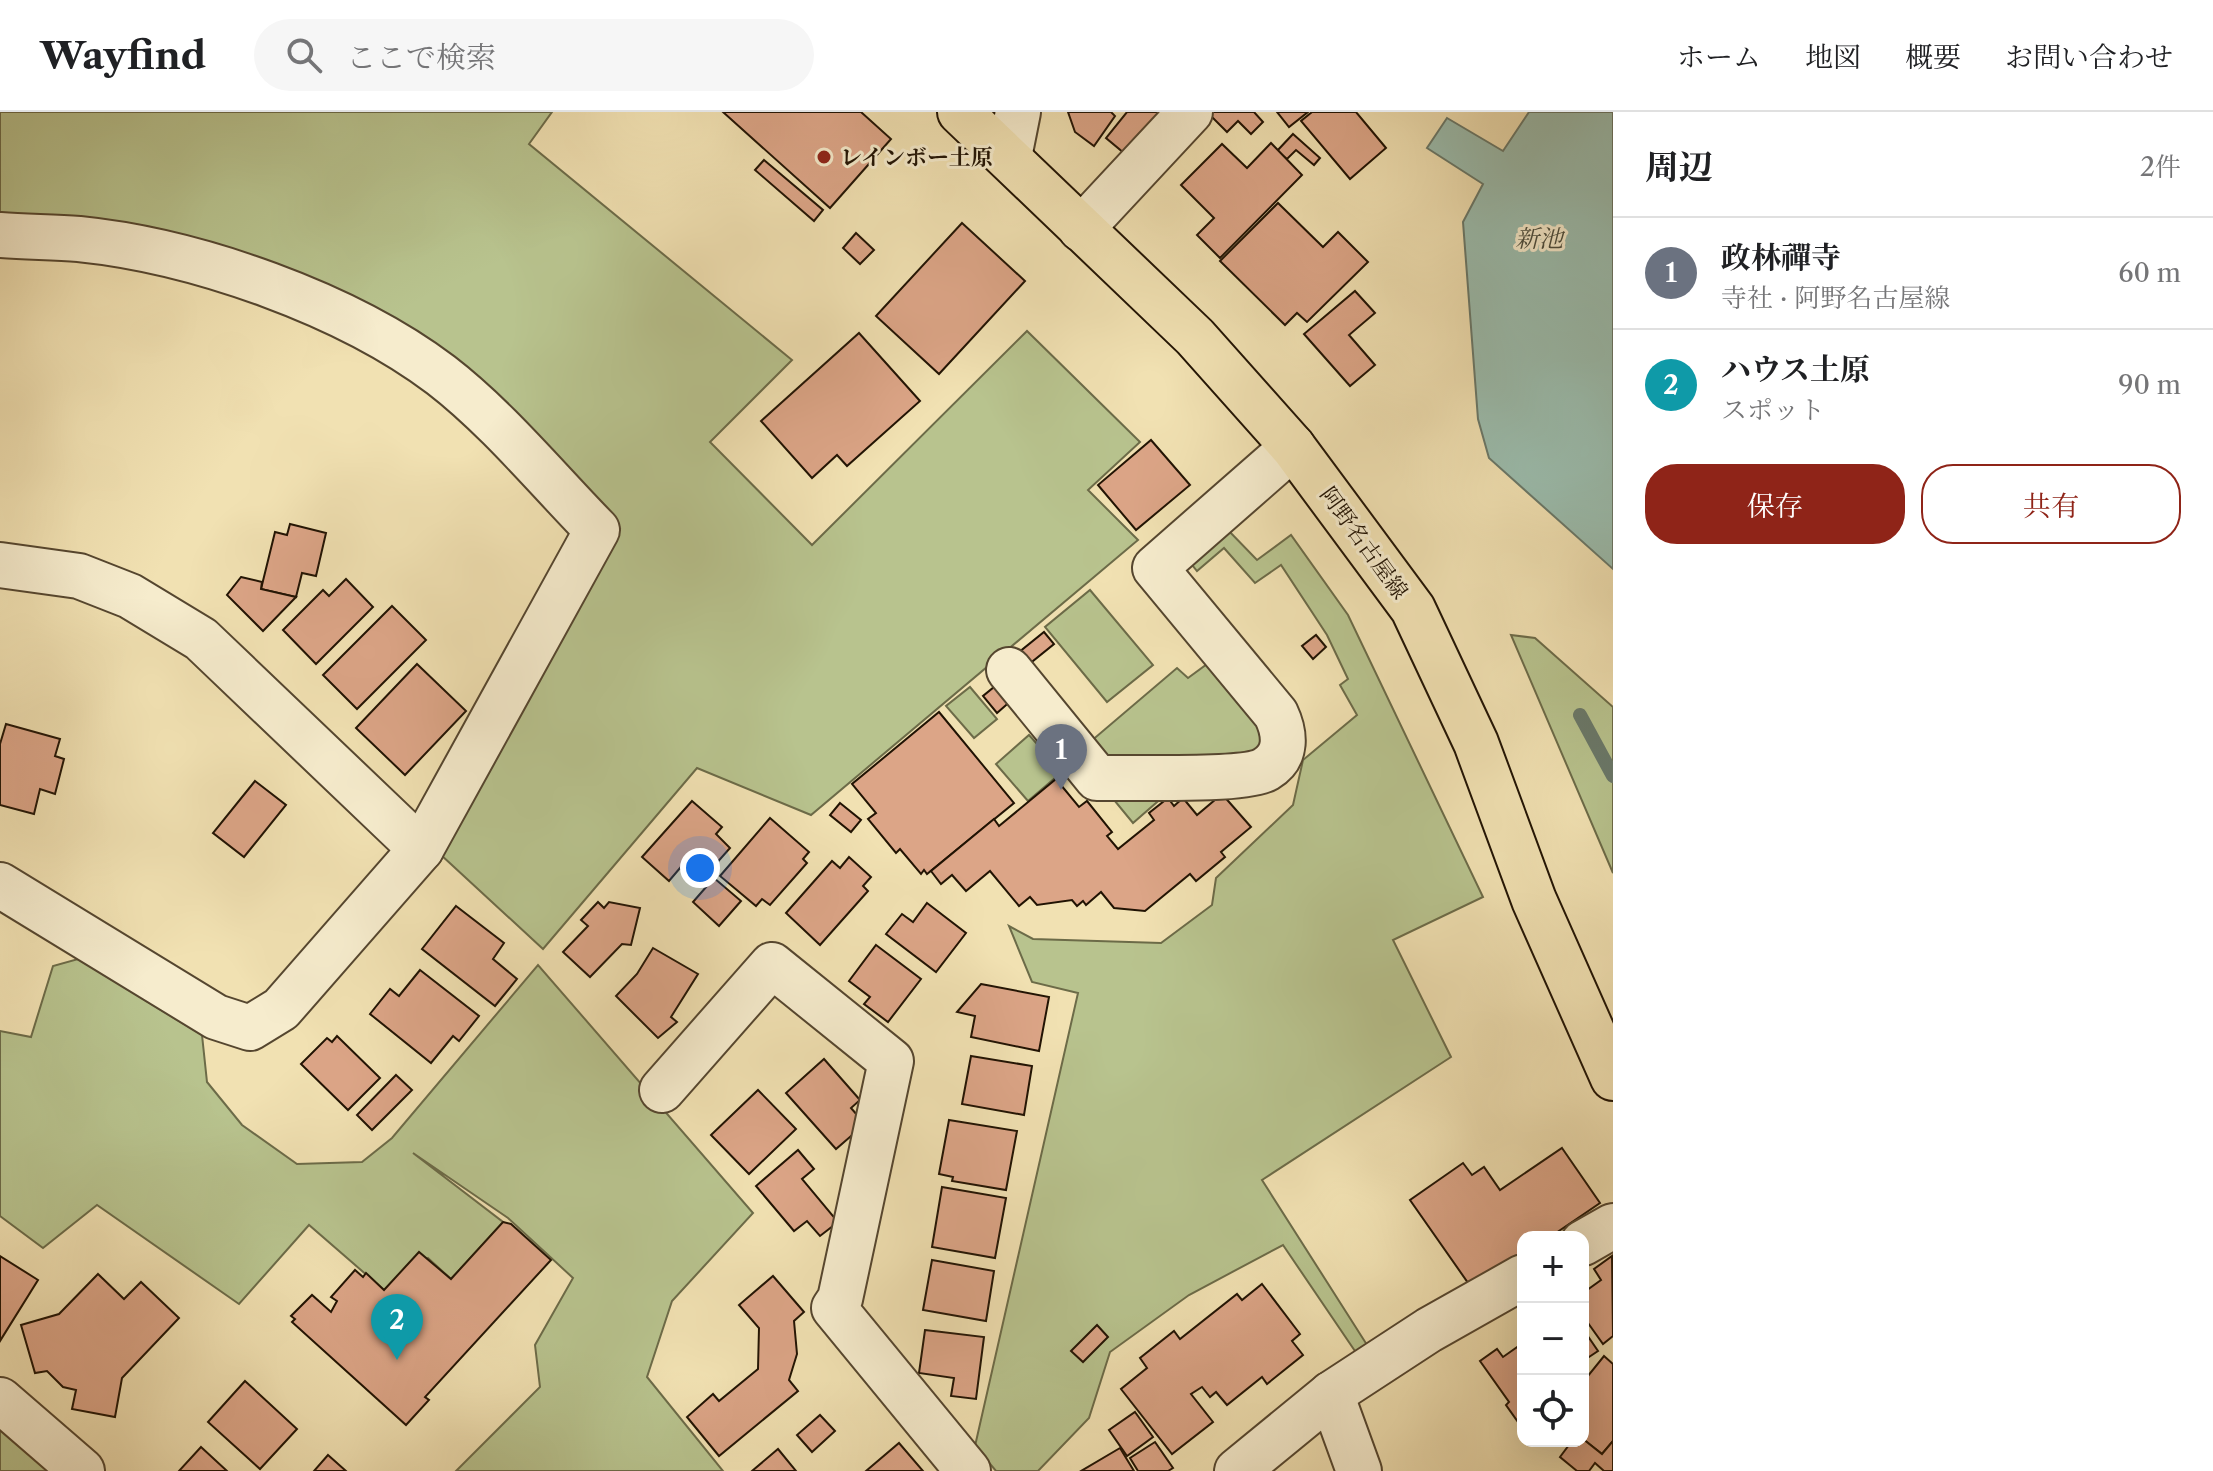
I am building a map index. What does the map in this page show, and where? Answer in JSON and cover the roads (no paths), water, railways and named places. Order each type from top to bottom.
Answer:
[{"type":"main road","name":"阿野名古屋線","points":[[960,112],[1195,337],[1293,447],[1413,609],[1476,743],[1534,900],[1613,1078]]},
{"type":"street","points":[[1009,157],[1018,112]]},
{"type":"street","points":[[1081,229],[1190,112]]},
{"type":"street","points":[[0,235],[81,239],[181,257],[308,300],[363,326],[442,376],[597,530],[421,849],[281,1009],[250,1028],[216,1017],[0,885]]},
{"type":"street","points":[[1009,670],[1097,778],[1240,774],[1266,769],[1281,752],[1286,734],[1276,714],[1155,568],[1293,447]]},
{"type":"street","points":[[0,565],[79,576],[130,596],[201,639],[421,849]]},
{"type":"street","points":[[662,1090],[772,965],[891,1061],[840,1299],[834,1308],[968,1471]]},
{"type":"street","points":[[1589,1240],[1613,1226]]},
{"type":"street","points":[[1237,1471],[1331,1394],[1429,1330],[1517,1280]]},
{"type":"street","points":[[1331,1394],[1359,1471]]},
{"type":"street","points":[[0,1400],[82,1471]]},
{"type":"water","name":"新池","points":[[1529,112],[1613,112],[1613,569],[1489,458],[1478,419],[1463,222],[1483,184],[1427,148],[1447,118],[1503,151]]},
{"type":"waterway","points":[[1580,715],[1613,776]]},
{"type":"place","name":"レインボー土原","points":[[824,157]]},
{"type":"place","name":"政林禪寺","points":[[1061,790]]},
{"type":"place","name":"ハウス土原","points":[[397,1360]]}]
